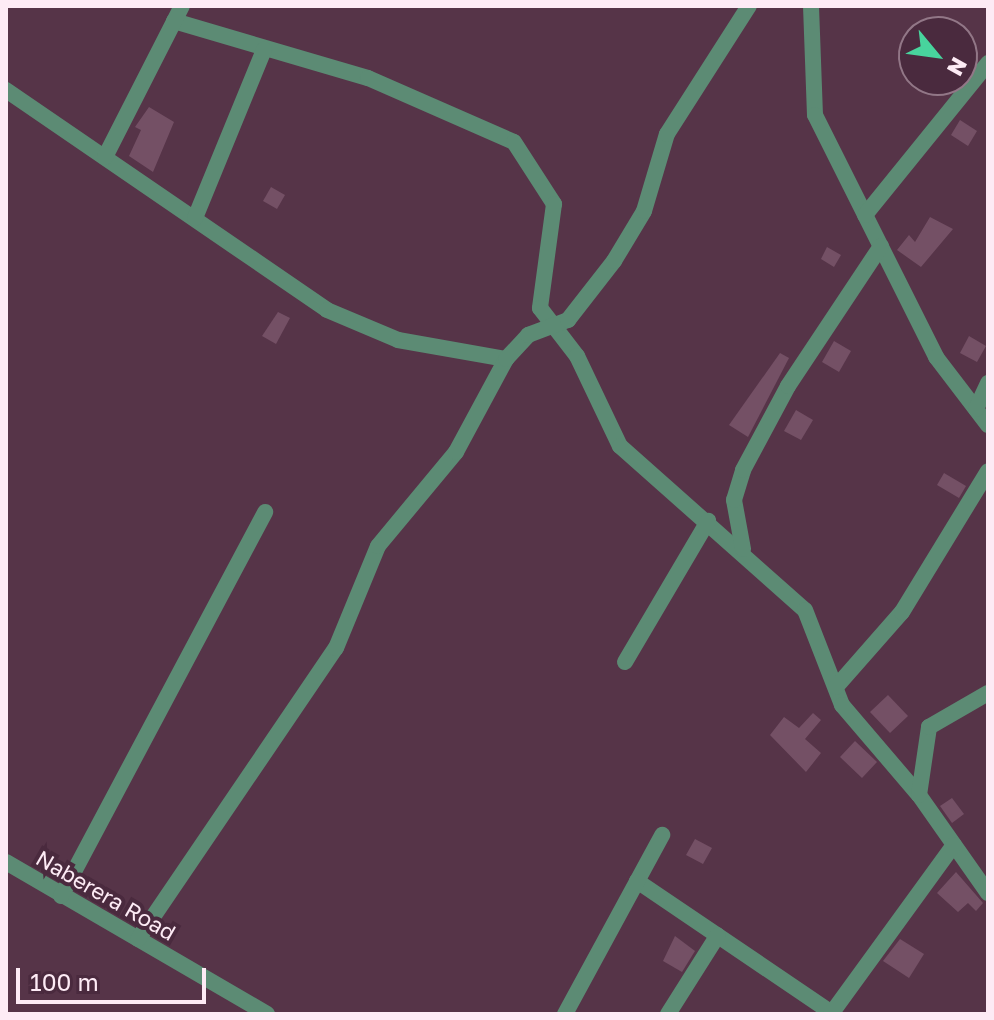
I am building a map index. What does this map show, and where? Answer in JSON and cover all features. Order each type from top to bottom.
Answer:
[{"type":"street","points":[[138,939],[336,648],[378,546],[456,452],[506,359],[528,335],[553,328],[578,311],[633,231],[667,134],[749,6]]},
{"type":"street","points":[[811,6],[815,115],[936,357],[988,425]]},
{"type":"street","points":[[105,157],[178,14],[264,50],[368,78],[514,142],[554,204],[553,244],[536,296],[553,328],[577,356],[629,457],[743,549],[805,610],[836,687],[854,722],[919,795],[988,893]]},
{"type":"street","points":[[195,218],[264,50]]},
{"type":"street","points":[[865,215],[988,63]]},
{"type":"street","points":[[6,90],[361,328],[506,359]]},
{"type":"street","points":[[743,549],[734,500],[743,470],[788,386],[881,246]]},
{"type":"street","points":[[976,409],[988,383]]},
{"type":"street","points":[[836,687],[902,612],[988,471]]},
{"type":"street","points":[[61,896],[265,512]]},
{"type":"street","points":[[625,662],[708,521]]},
{"type":"street","points":[[919,795],[929,727],[988,693]]},
{"type":"street","points":[[565,1014],[662,835]]},
{"type":"street","points":[[637,881],[832,1013],[954,845]]},
{"type":"street","name":"Naberera Road","points":[[6,862],[267,1014]]},
{"type":"street","points":[[668,1014],[718,935]]},
{"type":"building","points":[[149,107],[174,122],[153,172],[129,156],[141,130],[135,127]]},
{"type":"building","points":[[960,120],[977,131],[968,146],[951,135]]},
{"type":"building","points":[[271,187],[285,195],[277,209],[263,201]]},
{"type":"building","points":[[930,217],[953,229],[921,267],[897,250],[909,235],[915,242]]},
{"type":"building","points":[[827,247],[841,255],[834,267],[821,259]]},
{"type":"building","points":[[278,312],[290,318],[276,344],[262,336]]},
{"type":"building","points":[[969,336],[986,346],[977,362],[960,353]]},
{"type":"building","points":[[834,341],[851,351],[839,372],[822,362]]},
{"type":"building","points":[[780,353],[789,358],[748,437],[729,425]]},
{"type":"building","points":[[796,410],[813,420],[801,440],[784,431]]},
{"type":"building","points":[[944,473],[966,486],[959,498],[937,485]]},
{"type":"building","points":[[888,695],[908,716],[890,733],[870,712]]},
{"type":"building","points":[[813,713],[821,720],[805,739],[821,753],[806,772],[770,735],[784,717],[799,728]]},
{"type":"building","points":[[855,741],[877,762],[862,778],[840,757]]},
{"type":"building","points":[[952,798],[964,814],[952,823],[940,806]]},
{"type":"building","points":[[695,839],[712,848],[703,864],[686,855]]},
{"type":"building","points":[[956,872],[983,903],[976,911],[968,903],[958,912],[937,893]]},
{"type":"building","points":[[675,936],[695,951],[682,972],[663,961]]},
{"type":"building","points":[[900,939],[924,954],[909,978],[883,961]]}]
